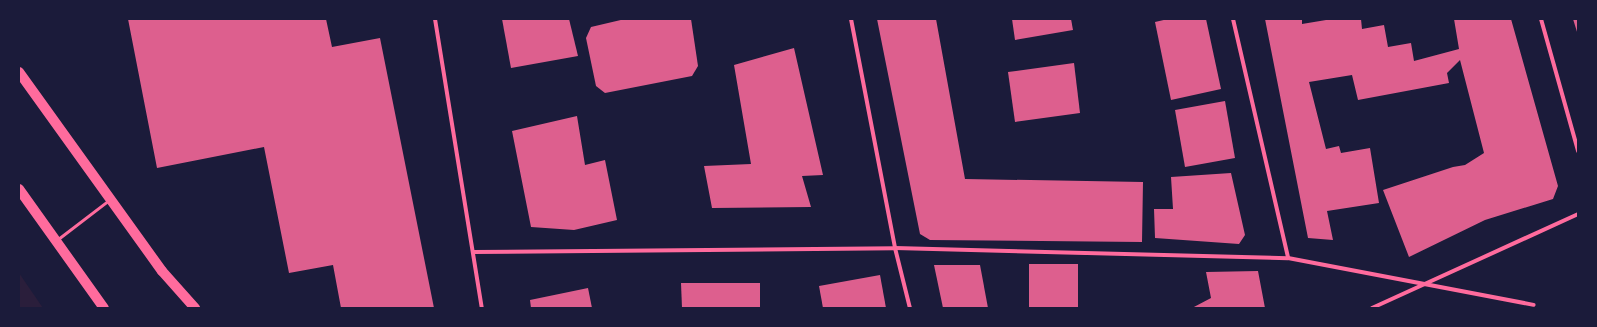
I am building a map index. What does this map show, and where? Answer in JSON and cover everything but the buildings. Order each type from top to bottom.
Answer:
[{"type":"main road","points":[[19,72],[162,271],[195,308]]},
{"type":"main road","points":[[19,189],[104,308]]},
{"type":"street","points":[[435,19],[482,308]]},
{"type":"street","points":[[851,19],[895,248],[910,308]]},
{"type":"street","points":[[1233,19],[1288,258]]},
{"type":"street","points":[[1541,19],[1578,151]]},
{"type":"street","points":[[1372,308],[1578,214]]},
{"type":"street","points":[[473,252],[895,248],[1288,258],[1534,305]]},
{"type":"lane","points":[[56,240],[110,198]]},
{"type":"shaded area","points":[[19,273],[43,308],[19,308]]}]
